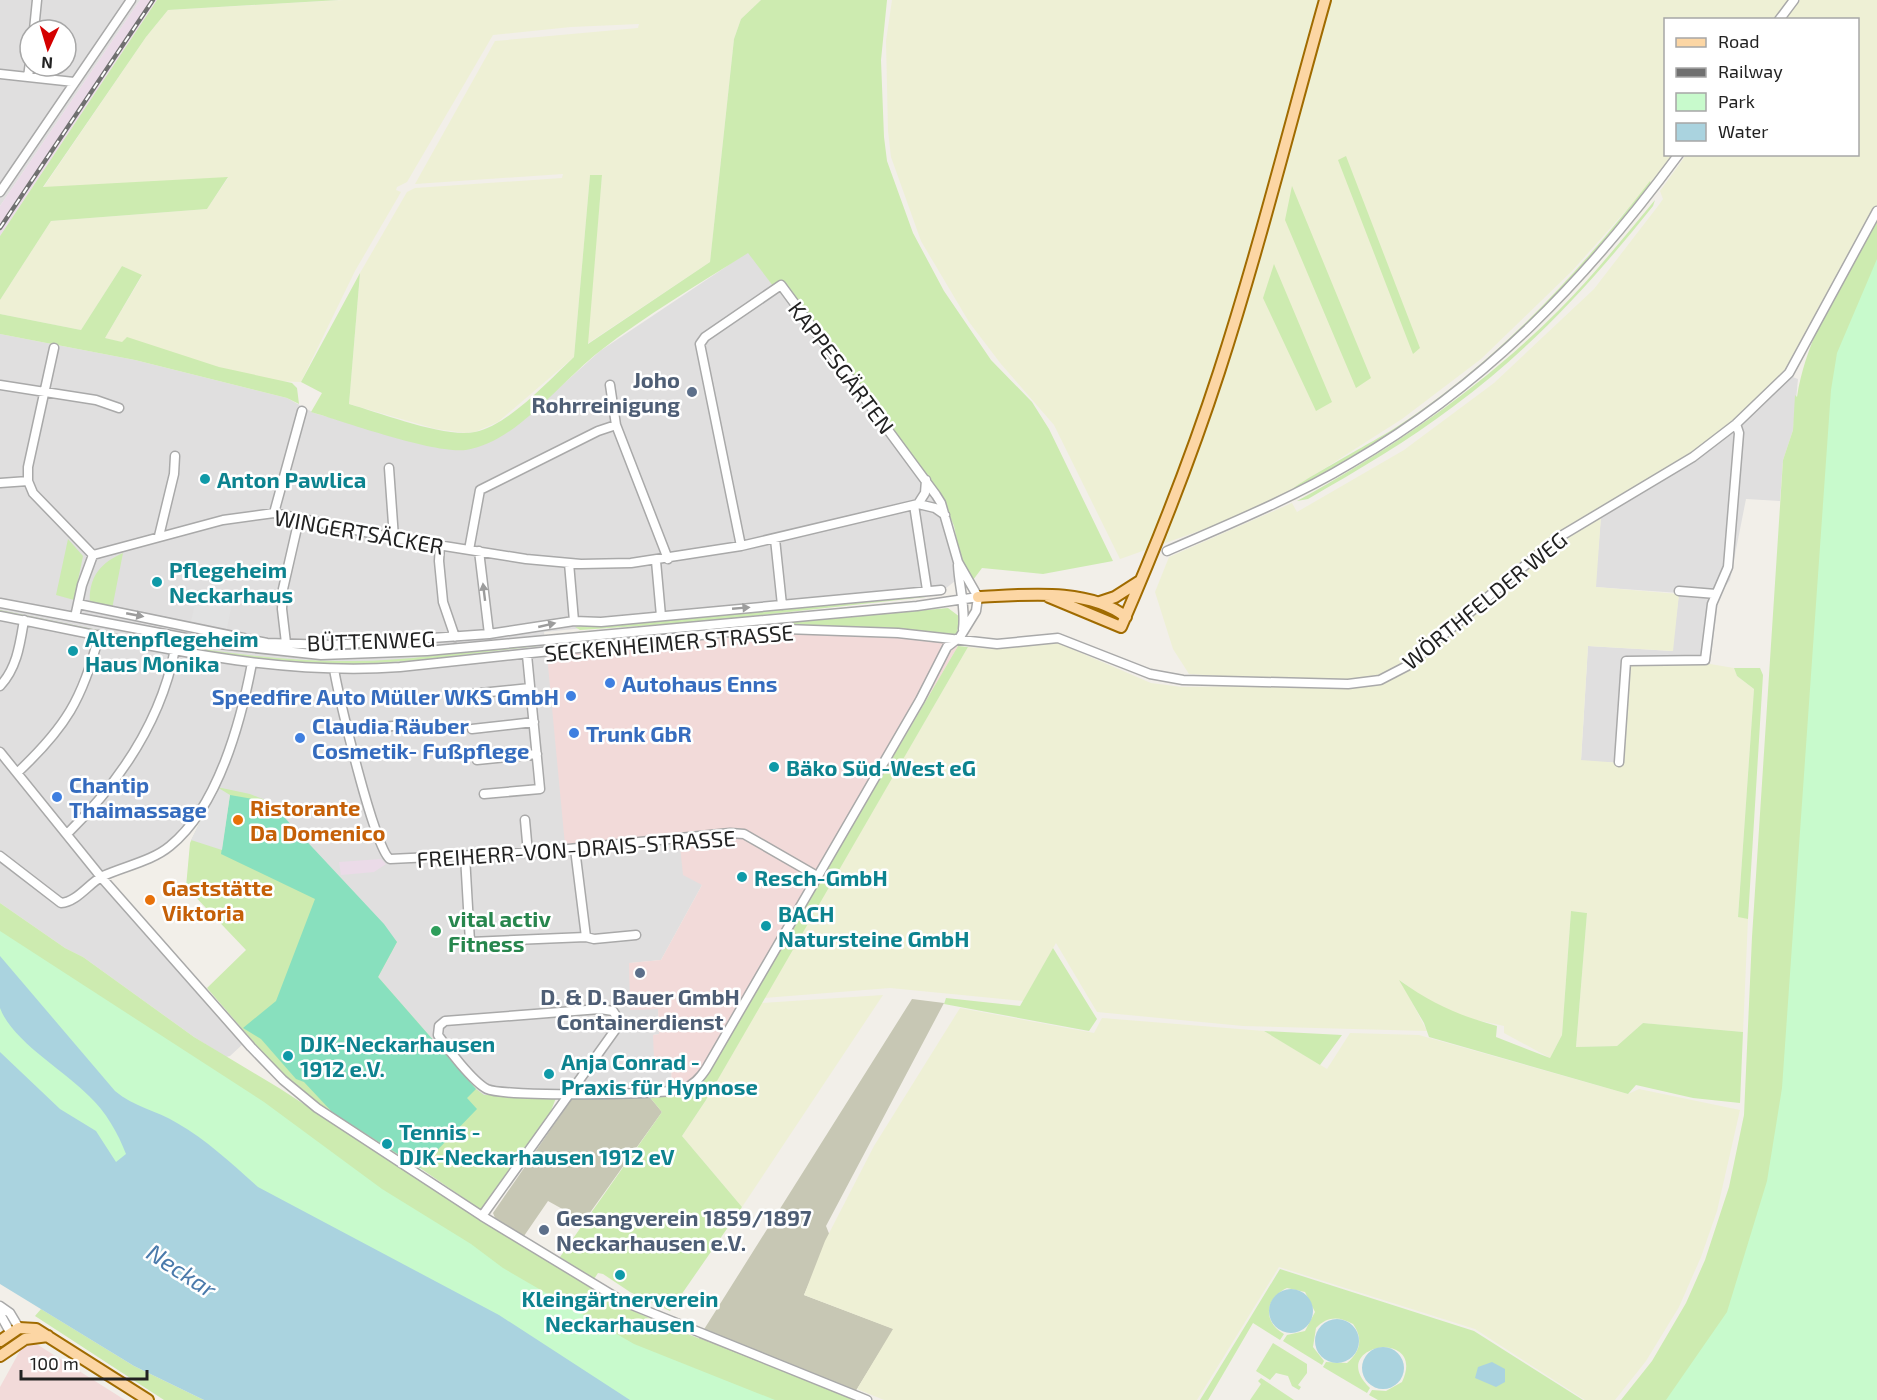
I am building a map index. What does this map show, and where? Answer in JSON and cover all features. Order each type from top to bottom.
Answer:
[{"type":"main road","points":[[1124,622],[1219,374],[1258,246],[1326,0]]},
{"type":"main road","points":[[1100,602],[1115,597],[1140,581]]},
{"type":"main road","points":[[978,597],[1075,596],[1114,608],[1124,622]]},
{"type":"main road","points":[[1049,597],[1124,622]]},
{"type":"main road","points":[[0,1341],[15,1330],[36,1329],[148,1400]]},
{"type":"main road","points":[[15,1330],[20,1341]]},
{"type":"main road","points":[[0,1356],[31,1336],[48,1336]]},
{"type":"street","points":[[35,18],[37,0]]},
{"type":"street","points":[[0,192],[131,0]]},
{"type":"street","points":[[1780,18],[1794,0]]},
{"type":"street","points":[[0,74],[18,76]]},
{"type":"street","points":[[37,78],[74,82]]},
{"type":"street","points":[[1167,551],[1291,495],[1350,464],[1444,402],[1484,371],[1579,279],[1619,233],[1677,156]]},
{"type":"street","name":"WÖRTHFELDER WEG","points":[[955,642],[965,639],[1010,644],[1049,637],[1076,644],[1134,669],[1183,680],[1295,684],[1357,683],[1389,676],[1407,666],[1556,539],[1693,457],[1736,424],[1789,373],[1877,211]]},
{"type":"street","name":"KAPPESGÄRTEN","points":[[741,546],[700,344],[705,337],[781,285],[941,503],[958,562],[965,607],[963,631]]},
{"type":"street","points":[[54,348],[28,467],[28,481],[33,493],[93,555],[75,617]]},
{"type":"street","points":[[0,385],[96,400],[119,408]]},
{"type":"street","points":[[610,386],[616,425],[668,559]]},
{"type":"street","points":[[274,513],[302,411]]},
{"type":"street","points":[[1619,762],[1626,662],[1705,660],[1712,604],[1728,567],[1739,433],[1736,424]]},
{"type":"street","points":[[469,549],[480,490],[598,431],[616,425]]},
{"type":"street","points":[[159,536],[174,474],[175,456]]},
{"type":"street","points":[[389,468],[394,538]]},
{"type":"street","points":[[926,480],[925,493],[916,504],[927,590]]},
{"type":"street","points":[[0,483],[28,481]]},
{"type":"street","points":[[916,504],[935,508],[945,515]]},
{"type":"street","name":"WINGERTSÄCKER","points":[[93,555],[222,520],[274,513],[394,538],[568,564],[604,565],[656,561],[741,546],[916,504]]},
{"type":"street","points":[[286,643],[282,609],[283,590],[299,519]]},
{"type":"street","points":[[775,539],[782,604]]},
{"type":"street","name":"BÜTTENWEG","points":[[440,545],[439,561],[443,602],[455,637]]},
{"type":"street","points":[[479,551],[489,634],[574,621],[601,622],[941,590]]},
{"type":"street","points":[[656,561],[661,616]]},
{"type":"street","name":"KAPPESGÄRTEN","points":[[958,562],[978,597]]},
{"type":"street","points":[[568,564],[574,621]]},
{"type":"street","points":[[1679,591],[1716,594]]},
{"type":"street","points":[[0,603],[254,649],[321,655],[363,655],[883,609],[978,597],[976,610],[955,642],[947,647],[920,700],[706,1068],[693,1084],[675,1090],[567,1094],[486,1089],[438,1035],[439,1026],[445,1021],[600,1009],[613,1011],[617,1017],[618,1026],[567,1094],[482,1216]]},
{"type":"street","name":"BÜTTENWEG","points":[[78,604],[267,643],[332,645],[489,634]]},
{"type":"street","name":"SECKENHEIMER STRASSE","points":[[0,616],[290,668],[400,668],[748,630],[898,633],[955,642]]},
{"type":"street","points":[[0,686],[8,678],[15,662],[24,620]]},
{"type":"street","points":[[17,773],[66,721],[86,683],[99,635]]},
{"type":"street","points":[[67,834],[113,784],[145,732],[165,692],[175,649]]},
{"type":"street","name":"SECKENHEIMER STRASSE","points":[[484,794],[540,789],[527,655]]},
{"type":"street","points":[[0,856],[61,903],[68,903],[101,877],[158,854],[185,831],[211,789],[231,746],[252,663]]},
{"type":"street","name":"FREIHERR-VON-DRAIS-STRASSE","points":[[334,669],[347,730],[386,857],[395,860],[413,860],[528,853],[730,833],[744,834],[817,876]]},
{"type":"street","name":"SECKENHEIMER STRASSE","points":[[470,694],[530,688]]},
{"type":"street","points":[[472,729],[534,722]]},
{"type":"street","points":[[347,730],[416,724]]},
{"type":"street","points":[[0,753],[101,877],[283,1080],[317,1108],[482,1216],[621,1302],[867,1400]]},
{"type":"street","points":[[477,760],[537,754]]},
{"type":"street","points":[[525,820],[528,853]]},
{"type":"street","points":[[575,849],[586,937]]},
{"type":"street","points":[[465,856],[470,942],[586,937],[594,939],[636,935]]},
{"type":"street","points":[[0,1306],[10,1312],[15,1330]]},
{"type":"street","points":[[0,1314],[15,1330]]},
{"type":"shaded area","points":[[0,0],[140,0],[0,206]]},
{"type":"shaded area","points":[[140,0],[157,0],[0,236],[0,206]]},
{"type":"shaded area","points":[[343,0],[761,0],[741,19],[734,39],[710,262],[587,344],[602,175],[590,175],[574,357],[498,422],[475,432],[436,429],[349,404],[360,273],[407,192],[415,188],[562,178],[563,174],[415,184],[495,41],[638,28],[639,24],[571,27],[493,35],[407,182],[397,187],[396,190],[401,192],[355,271],[301,382],[271,381],[105,338],[142,276],[122,266],[81,330],[0,314],[0,300],[51,221],[207,209],[228,178],[43,188],[146,37],[168,10]]},
{"type":"shaded area","points":[[892,0],[1788,0],[1775,18],[1664,18],[1664,156],[1672,156],[1572,271],[1481,359],[1402,419],[1286,493],[1219,524],[1120,559],[1054,425],[1001,364],[969,322],[921,241],[891,157],[888,131],[886,41]]},
{"type":"shaded area","points":[[1800,0],[1877,0],[1877,206],[1785,372],[1716,438],[1581,520],[1403,666],[1377,679],[1353,680],[1283,680],[1189,674],[1173,649],[1155,592],[1169,557],[1292,503],[1297,512],[1404,450],[1494,383],[1594,289],[1663,199],[1660,191],[1685,156],[1859,156],[1859,18],[1787,18]]},
{"type":"shaded area","points":[[748,252],[773,285],[781,280],[916,460],[944,502],[965,573],[940,593],[544,632],[547,655],[679,836],[702,885],[661,960],[630,963],[658,1009],[659,1034],[653,1035],[659,1059],[671,1058],[672,1093],[551,1095],[486,1118],[476,1088],[377,977],[397,942],[217,787],[162,850],[100,879],[243,1044],[230,1056],[226,1057],[194,1037],[83,957],[65,948],[0,903],[0,334],[135,360],[287,398],[314,413],[423,444],[521,422],[600,351]]},
{"type":"shaded area","points":[[1790,376],[1798,379],[1793,430],[1783,460],[1780,501],[1746,499],[1730,580],[1719,595],[1710,664],[1629,663],[1621,763],[1581,761],[1588,646],[1672,651],[1679,593],[1595,587],[1601,516],[1709,451]]},
{"type":"shaded area","points":[[1601,516],[1596,587],[1679,594],[1673,651],[1588,646],[1581,760],[1621,763],[1629,663],[1710,664],[1734,668],[1737,676],[1754,689],[1738,916],[1748,919],[1743,1032],[1643,1023],[1617,1046],[1576,1047],[1587,913],[1571,911],[1562,1035],[1550,1058],[1504,1033],[1504,1026],[1458,1016],[1430,1002],[1401,981],[1427,1031],[1243,1026],[1097,1012],[1056,943],[1023,1001],[890,988],[764,998],[968,647],[990,649],[1042,642],[1058,643],[1151,683],[1182,687],[1376,685],[1387,682],[1410,668],[1520,574],[1557,545]]},
{"type":"shaded area","points":[[198,591],[233,599],[227,629],[191,621]]},
{"type":"shaded area","points":[[750,627],[899,628],[956,637],[958,646],[714,1062],[704,1077],[672,1093],[671,1059],[654,1059],[653,1035],[659,1034],[658,1009],[630,1010],[629,963],[661,960],[702,885],[683,875],[679,836],[565,845],[547,655]]},
{"type":"shaded area","points":[[217,787],[230,795],[222,850],[191,840]]},
{"type":"shaded area","points":[[381,859],[386,864],[374,872],[341,875],[339,862]]},
{"type":"shaded area","points":[[883,995],[742,1207],[682,1136],[706,1100],[761,1003]]},
{"type":"shaded area","points":[[912,999],[944,1003],[826,1226],[830,1236],[804,1295],[894,1329],[857,1389],[850,1400],[677,1380],[703,1331]]},
{"type":"shaded area","points":[[960,1008],[1094,1033],[1102,1018],[1264,1031],[1327,1069],[1350,1033],[1419,1035],[1628,1094],[1639,1089],[1740,1110],[1717,1211],[1701,1257],[1679,1307],[1646,1361],[1615,1400],[1585,1400],[1475,1329],[1279,1267],[1197,1400],[884,1400],[857,1389],[893,1329],[804,1295],[825,1241],[874,1146]]},
{"type":"shaded area","points":[[648,1095],[662,1112],[584,1221],[548,1201],[524,1236],[495,1218],[493,1213],[573,1097]]},
{"type":"shaded area","points":[[27,1338],[125,1400],[0,1400],[0,1387]]},
{"type":"green space","points":[[157,0],[339,0],[168,10],[146,37],[43,187],[228,177],[207,209],[51,221],[0,300],[0,236]]},
{"type":"green space","points":[[761,0],[887,0],[881,60],[884,137],[887,161],[913,233],[944,291],[991,360],[1032,402],[1049,429],[1113,561],[1043,574],[982,568],[973,580],[962,565],[954,526],[944,502],[916,460],[781,280],[773,286],[748,253],[673,300],[600,351],[520,423],[503,436],[485,445],[466,450],[433,447],[311,412],[322,393],[301,382],[360,273],[349,404],[430,428],[462,433],[488,428],[528,400],[574,357],[590,175],[602,175],[588,344],[710,262],[734,39],[741,19]]},
{"type":"green space","points":[[1346,156],[1420,348],[1413,354],[1338,160]]},
{"type":"green space","points":[[1650,181],[1651,185],[1596,253],[1536,317],[1471,376],[1401,429],[1293,489],[1432,403],[1501,346],[1533,316],[1593,251]]},
{"type":"green space","points":[[1292,186],[1371,378],[1356,388],[1285,220]]},
{"type":"green space","points":[[1655,200],[1653,206],[1631,234],[1584,287],[1509,362],[1419,431],[1308,499],[1297,501],[1402,438],[1499,365],[1572,297]]},
{"type":"green space","points":[[1877,217],[1877,1400],[1621,1400],[1652,1361],[1686,1303],[1705,1260],[1729,1187],[1744,1115],[1752,937],[1783,460],[1793,430],[1795,395],[1797,397],[1809,350],[1829,304]]},
{"type":"green space","points":[[1877,259],[1877,1400],[1666,1400],[1727,1312],[1767,1181],[1782,1088],[1831,390],[1837,353]]},
{"type":"green space","points":[[1274,264],[1332,402],[1316,411],[1263,298]]},
{"type":"green space","points":[[122,266],[142,275],[105,338],[122,342],[127,337],[219,367],[292,383],[297,388],[299,404],[287,398],[135,360],[0,334],[0,314],[81,330]]},
{"type":"green space","points":[[68,539],[83,556],[74,600],[56,595]]},
{"type":"green space","points":[[123,553],[112,609],[90,604],[91,586],[97,572]]},
{"type":"green space","points":[[926,593],[926,597],[697,622],[580,630],[575,627]]},
{"type":"green space","points":[[948,608],[960,617],[956,637],[899,628],[750,627],[597,645],[606,640],[650,635]]},
{"type":"green space","points":[[0,610],[172,644],[303,660],[372,661],[547,645],[420,660],[329,666],[249,660],[0,613]]},
{"type":"green space","points":[[958,646],[968,647],[706,1100],[682,1136],[742,1207],[670,1311],[630,1292],[603,1274],[598,1273],[594,1279],[560,1257],[662,1112],[648,1095],[680,1092],[714,1062]]},
{"type":"green space","points":[[1734,668],[1760,668],[1763,675],[1748,919],[1738,917],[1754,689],[1737,676]]},
{"type":"green space","points":[[217,787],[250,794],[270,802],[397,942],[378,977],[476,1089],[484,1095],[551,1095],[556,1098],[549,1116],[484,1212],[420,1168],[316,1105],[288,1082],[207,988],[246,950],[186,887],[190,843]]},
{"type":"green space","points":[[230,795],[270,802],[384,924],[397,942],[378,977],[476,1089],[467,1098],[477,1109],[420,1168],[333,1113],[304,1082],[296,1079],[261,1039],[243,1028],[276,1001],[315,899],[221,854]]},
{"type":"green space","points":[[0,903],[65,948],[83,957],[194,1037],[279,1088],[493,1227],[620,1305],[667,1326],[857,1400],[630,1400],[0,956]]},
{"type":"green space","points":[[1571,911],[1587,913],[1576,1047],[1617,1046],[1643,1023],[1743,1032],[1740,1103],[1693,1098],[1636,1085],[1628,1094],[1429,1037],[1424,1023],[1399,980],[1446,1008],[1497,1026],[1496,1037],[1550,1058],[1562,1035]]},
{"type":"green space","points":[[0,931],[264,1102],[382,1189],[471,1244],[503,1268],[634,1344],[775,1400],[391,1400],[0,1209]]},
{"type":"green space","points":[[1053,948],[1097,1019],[1089,1031],[944,1004],[946,998],[1020,1006]]},
{"type":"green space","points":[[1264,1031],[1342,1035],[1320,1065]]},
{"type":"green space","points":[[1280,1269],[1474,1331],[1583,1400],[1378,1400],[1369,1395],[1372,1390],[1386,1391],[1402,1382],[1406,1365],[1402,1354],[1391,1348],[1378,1348],[1367,1352],[1359,1361],[1359,1373],[1370,1388],[1367,1393],[1323,1367],[1326,1362],[1347,1363],[1355,1354],[1359,1339],[1353,1324],[1333,1318],[1324,1321],[1316,1328],[1313,1347],[1324,1361],[1322,1365],[1283,1341],[1287,1335],[1305,1331],[1315,1312],[1305,1292],[1287,1288],[1274,1298],[1269,1310],[1272,1323],[1284,1334],[1280,1340],[1253,1323],[1208,1400],[1200,1400]]},
{"type":"green space","points":[[41,1309],[134,1366],[204,1400],[164,1400],[35,1316]]},
{"type":"green space","points":[[1273,1343],[1307,1364],[1307,1373],[1298,1385],[1301,1387],[1299,1390],[1292,1386],[1288,1376],[1276,1373],[1270,1380],[1256,1371]]},
{"type":"green space","points":[[1261,1378],[1294,1400],[1250,1400],[1261,1384],[1258,1381]]},
{"type":"water","name":"Neckar","points":[[0,956],[115,1091],[122,1096],[199,1137],[258,1187],[499,1315],[630,1400],[204,1400],[134,1366],[0,1284],[0,1052],[60,1109],[96,1131],[116,1162],[126,1154],[111,1123],[95,1102],[27,1044],[6,1020],[0,1008]]},
{"type":"water","points":[[1291,1289],[1306,1296],[1313,1311],[1306,1326],[1291,1333],[1276,1326],[1269,1311],[1276,1296]]},
{"type":"water","points":[[1337,1319],[1352,1326],[1359,1341],[1352,1356],[1337,1363],[1322,1356],[1315,1341],[1322,1326]]},
{"type":"water","points":[[1383,1347],[1391,1348],[1398,1353],[1403,1360],[1403,1376],[1398,1383],[1391,1388],[1383,1389],[1375,1388],[1368,1383],[1363,1376],[1362,1368],[1363,1360],[1368,1353],[1375,1348]]},
{"type":"water","points":[[1492,1362],[1505,1369],[1505,1382],[1496,1387],[1475,1378],[1478,1367]]},
{"type":"railway","points":[[0,228],[153,0]]},
{"type":"place","name":"Joho Rohrreinigung","points":[[692,392]]},
{"type":"place","name":"Anton Pawlica","points":[[205,479]]},
{"type":"place","name":"Pflegeheim Neckarhaus","points":[[157,582]]},
{"type":"place","name":"Altenpflegeheim Haus Monika","points":[[73,651]]},
{"type":"place","name":"Autohaus Enns","points":[[610,683]]},
{"type":"place","name":"Speedfire Auto Müller WKS GmbH","points":[[571,696]]},
{"type":"place","name":"Trunk GbR","points":[[574,733]]},
{"type":"place","name":"Claudia Räuber Cosmetik- Fußpflege","points":[[300,738]]},
{"type":"place","name":"Bäko Süd-West eG","points":[[774,767]]},
{"type":"place","name":"Chantip Thaimassage","points":[[57,797]]},
{"type":"place","name":"Ristorante Da Domenico","points":[[238,820]]},
{"type":"place","name":"Resch-GmbH","points":[[742,877]]},
{"type":"place","name":"Gaststätte Viktoria","points":[[150,900]]},
{"type":"place","name":"BACH Natursteine GmbH","points":[[766,926]]},
{"type":"place","name":"vital activ Fitness","points":[[436,931]]},
{"type":"place","name":"D. & D. Bauer GmbH Containerdienst","points":[[640,973]]},
{"type":"place","name":"DJK-Neckarhausen 1912 e.V.","points":[[288,1056]]},
{"type":"place","name":"Anja Conrad - Praxis für Hypnose","points":[[549,1074]]},
{"type":"place","name":"Tennis - DJK-Neckarhausen 1912 eV","points":[[387,1144]]},
{"type":"place","name":"Gesangverein 1859/1897 Neckarhausen e.V.","points":[[544,1230]]},
{"type":"place","name":"Kleingärtnerverein Neckarhausen","points":[[620,1275]]}]
